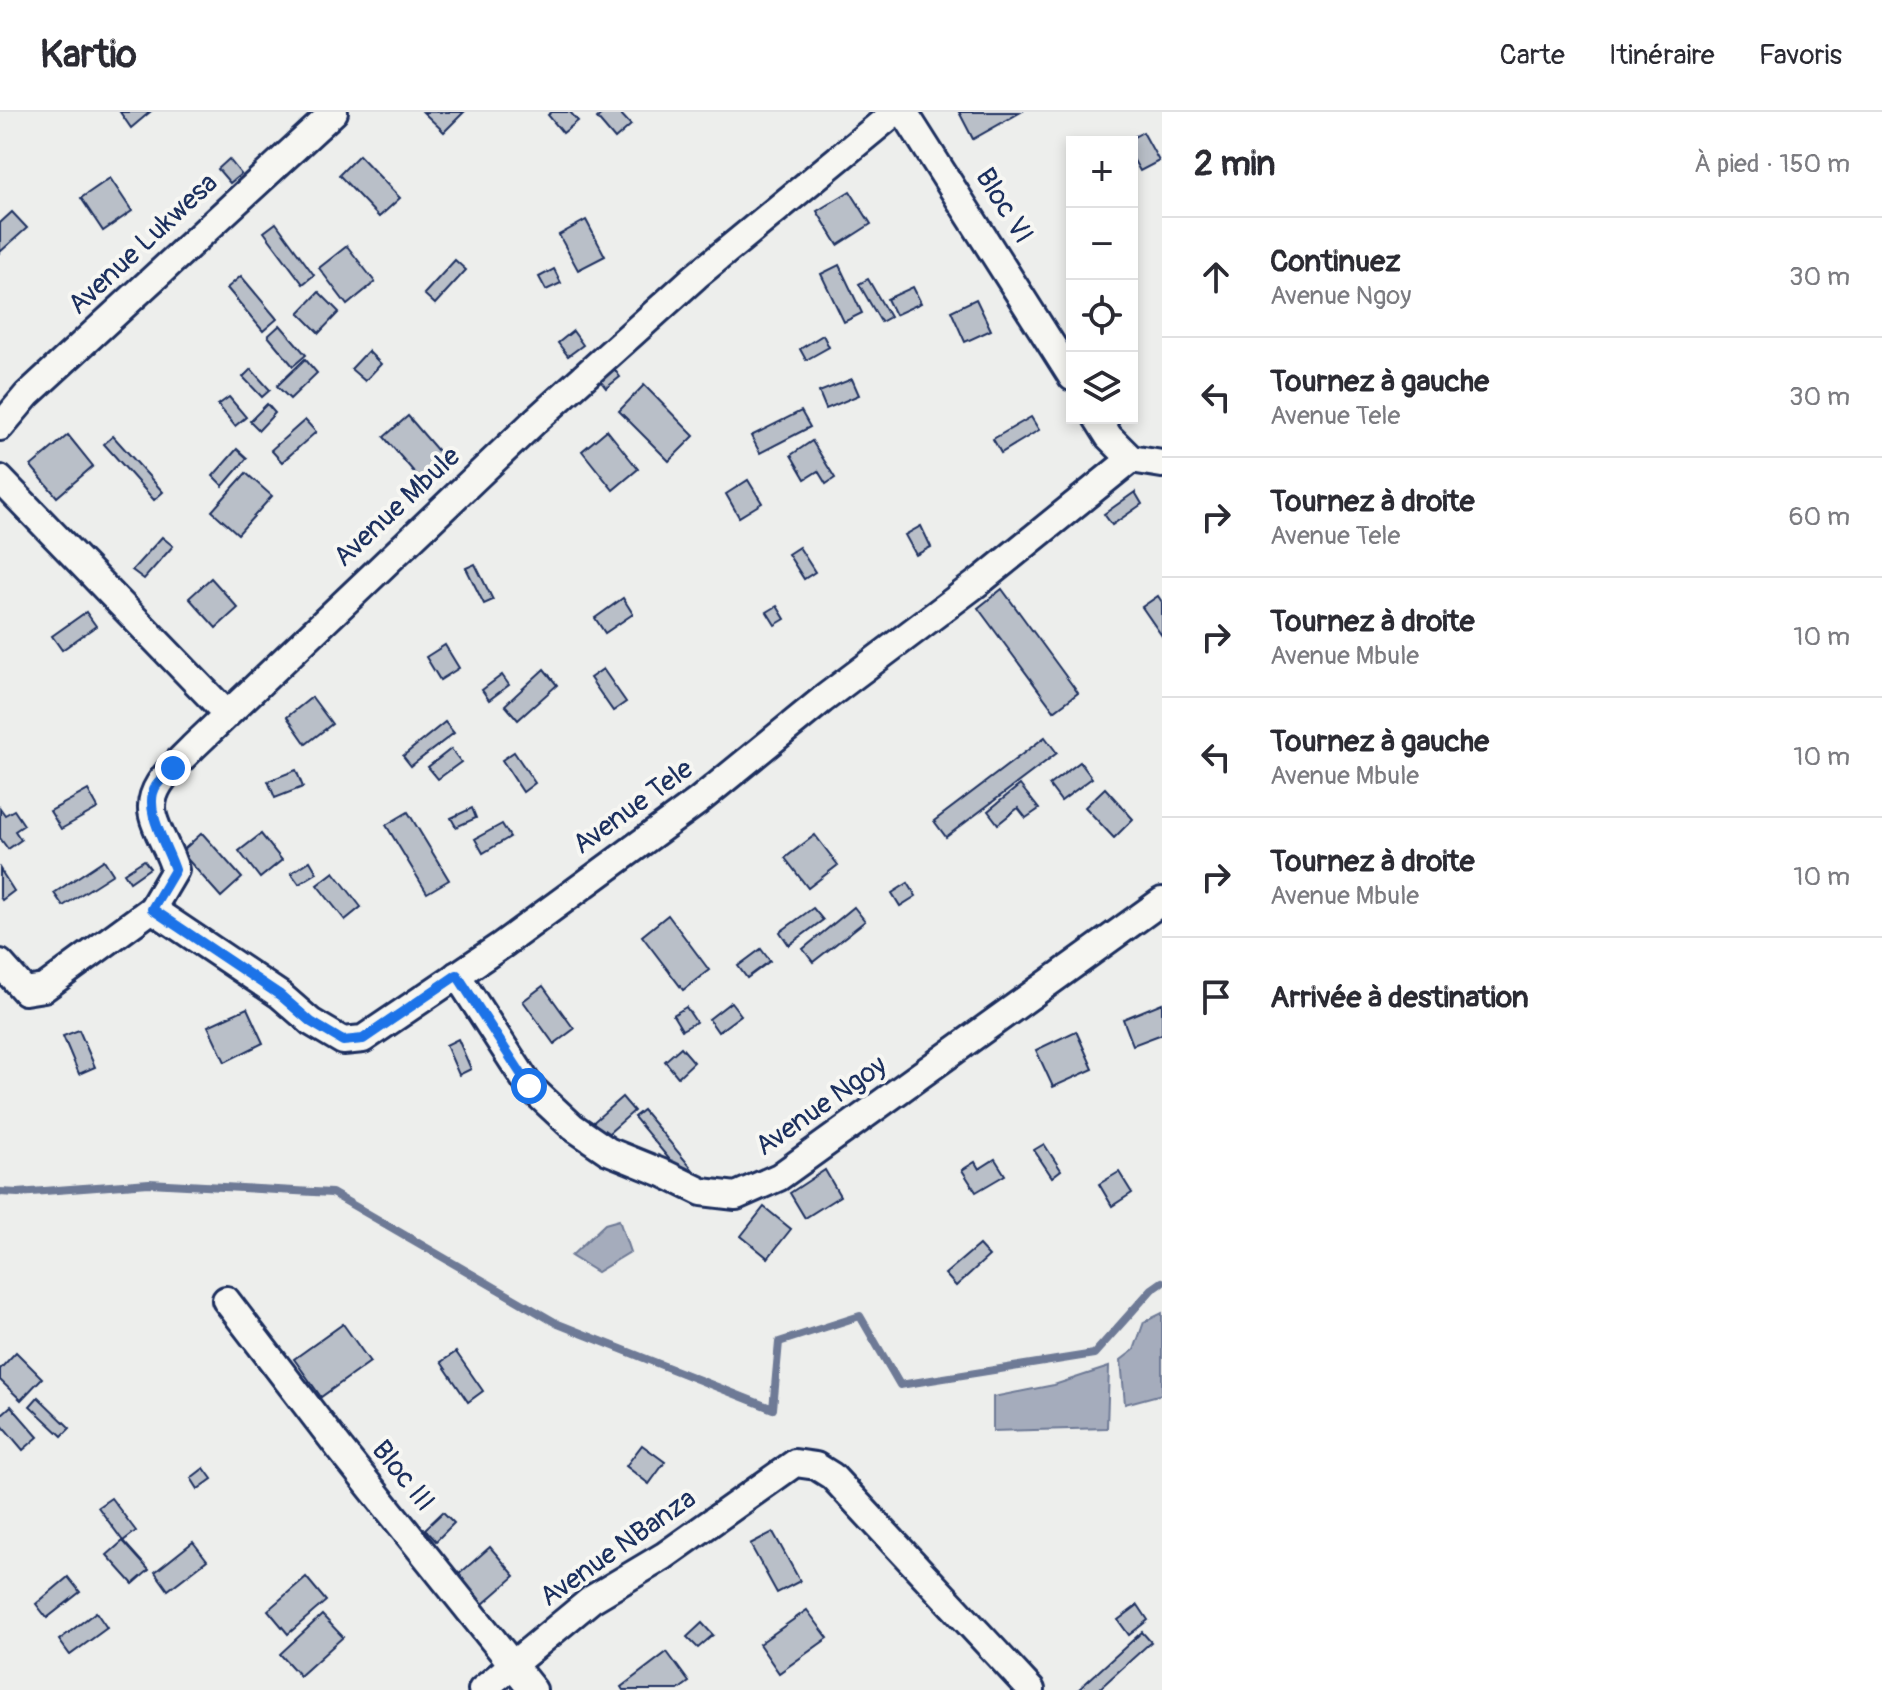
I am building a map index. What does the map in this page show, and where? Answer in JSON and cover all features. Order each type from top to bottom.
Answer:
[{"type":"street","name":"Avenue Lukwesa","points":[[0,427],[27,395],[334,112]]},
{"type":"street","name":"Avenue Mbule","points":[[0,963],[25,991],[44,988],[152,909],[175,870],[152,815],[154,788],[226,713],[535,421],[684,286],[895,112]]},
{"type":"street","name":"Bloc VI","points":[[904,112],[1066,368]]},
{"type":"street","points":[[1101,424],[1131,459],[1162,464]]},
{"type":"street","name":"Avenue Tele","points":[[152,909],[280,995],[311,1022],[343,1041],[363,1039],[502,945],[697,802],[822,700],[984,578],[1131,459]]},
{"type":"street","points":[[0,479],[226,713]]},
{"type":"street","name":"Avenue Ngoy","points":[[457,975],[529,1086],[573,1127],[608,1151],[702,1192],[736,1196],[779,1177],[1162,901]]},
{"type":"street","name":"Bloc III","points":[[226,1300],[323,1428],[533,1690]]},
{"type":"street","name":"Avenue NBanza","points":[[482,1690],[592,1599],[664,1556],[795,1463],[816,1466],[832,1476],[1031,1690]]},
{"type":"water","points":[[619,1220],[630,1252],[597,1272],[571,1256],[605,1224]]},
{"type":"water","points":[[1162,1313],[1162,1394],[1125,1404],[1121,1360],[1134,1350],[1144,1322]]},
{"type":"water","points":[[1109,1367],[1107,1428],[993,1431],[993,1397],[1054,1385]]},
{"type":"building","points":[[120,112],[150,112],[131,128]]},
{"type":"building","points":[[423,112],[464,112],[444,132]]},
{"type":"building","points":[[552,112],[570,112],[578,121],[563,133],[548,115]]},
{"type":"building","points":[[604,112],[619,112],[631,125],[615,139],[597,118]]},
{"type":"building","points":[[959,112],[1021,112],[973,139]]},
{"type":"building","points":[[1143,132],[1159,161],[1140,171],[1138,136]]},
{"type":"building","points":[[359,155],[400,198],[379,217],[339,175]]},
{"type":"building","points":[[229,159],[241,174],[230,183],[218,169]]},
{"type":"building","points":[[110,178],[132,211],[103,231],[81,198]]},
{"type":"building","points":[[850,191],[871,224],[838,245],[817,211]]},
{"type":"building","points":[[12,212],[27,228],[0,252],[0,223]]},
{"type":"building","points":[[586,220],[605,256],[578,270],[559,235]]},
{"type":"building","points":[[276,223],[314,275],[303,284],[264,232]]},
{"type":"building","points":[[347,246],[375,282],[347,305],[319,268]]},
{"type":"building","points":[[455,260],[466,270],[435,304],[424,294]]},
{"type":"building","points":[[839,265],[862,313],[844,322],[821,274]]},
{"type":"building","points":[[554,269],[561,283],[546,290],[539,277]]},
{"type":"building","points":[[241,276],[277,319],[263,331],[227,288]]},
{"type":"building","points":[[868,279],[890,317],[881,322],[859,284]]},
{"type":"building","points":[[913,287],[921,303],[895,315],[887,299]]},
{"type":"building","points":[[319,292],[339,312],[319,333],[299,313]]},
{"type":"building","points":[[976,299],[991,330],[965,342],[951,311]]},
{"type":"building","points":[[280,325],[306,355],[293,366],[268,336]]},
{"type":"building","points":[[573,331],[583,345],[568,356],[558,343]]},
{"type":"building","points":[[823,335],[829,347],[806,360],[800,349]]},
{"type":"building","points":[[368,351],[381,364],[365,381],[351,369]]},
{"type":"building","points":[[305,359],[317,373],[290,399],[277,386]]},
{"type":"building","points":[[612,366],[620,377],[606,388],[598,378]]},
{"type":"building","points":[[251,369],[270,390],[262,397],[243,377]]},
{"type":"building","points":[[852,379],[859,395],[826,409],[819,392]]},
{"type":"building","points":[[644,385],[694,436],[669,461],[619,411]]},
{"type":"building","points":[[229,397],[246,417],[235,426],[218,405]]},
{"type":"building","points":[[267,404],[275,413],[259,430],[250,421]]},
{"type":"building","points":[[801,411],[810,427],[760,453],[751,436]]},
{"type":"building","points":[[408,416],[444,458],[420,479],[384,437]]},
{"type":"building","points":[[1031,417],[1039,430],[1001,453],[993,439]]},
{"type":"building","points":[[305,420],[316,432],[282,462],[271,450]]},
{"type":"building","points":[[607,430],[638,469],[613,490],[582,451]]},
{"type":"building","points":[[68,435],[93,466],[57,497],[31,466]]},
{"type":"building","points":[[113,436],[163,492],[154,500],[104,444]]},
{"type":"building","points":[[812,441],[835,478],[826,484],[818,471],[805,479],[791,455]]},
{"type":"building","points":[[237,449],[247,458],[223,486],[213,476]]},
{"type":"building","points":[[246,473],[272,496],[238,534],[212,511]]},
{"type":"building","points":[[748,480],[762,503],[739,517],[726,494]]},
{"type":"building","points":[[1135,492],[1142,504],[1112,525],[1104,514]]},
{"type":"building","points":[[921,526],[931,547],[916,555],[905,535]]},
{"type":"building","points":[[162,537],[173,546],[144,579],[132,570]]},
{"type":"building","points":[[799,547],[815,572],[804,579],[788,554]]},
{"type":"building","points":[[475,564],[493,600],[484,604],[466,568]]},
{"type":"building","points":[[211,578],[238,608],[216,628],[189,598]]},
{"type":"building","points":[[1002,589],[1078,693],[1054,711],[978,608]]},
{"type":"building","points":[[1158,596],[1162,602],[1162,636],[1142,607]]},
{"type":"building","points":[[623,598],[633,614],[605,633],[595,618]]},
{"type":"building","points":[[777,606],[785,619],[775,625],[767,612]]},
{"type":"building","points":[[86,612],[96,626],[62,650],[52,636]]},
{"type":"building","points":[[445,645],[459,668],[440,680],[426,657]]},
{"type":"building","points":[[544,669],[557,685],[518,720],[505,705]]},
{"type":"building","points":[[603,669],[626,702],[613,711],[590,678]]},
{"type":"building","points":[[502,675],[509,685],[489,700],[482,690]]},
{"type":"building","points":[[312,697],[332,724],[306,744],[287,717]]},
{"type":"building","points":[[445,722],[454,733],[411,766],[403,756]]},
{"type":"building","points":[[1045,737],[1057,753],[946,837],[934,821]]},
{"type":"building","points":[[451,749],[461,762],[438,779],[428,767]]},
{"type":"building","points":[[514,752],[535,783],[523,792],[502,760]]},
{"type":"building","points":[[1080,762],[1092,778],[1061,801],[1049,785]]},
{"type":"building","points":[[296,770],[303,787],[275,798],[268,781]]},
{"type":"building","points":[[1020,785],[1039,809],[1026,818],[1018,808],[998,824],[988,811]]},
{"type":"building","points":[[1105,788],[1133,819],[1114,838],[1085,807]]},
{"type":"building","points":[[88,790],[98,808],[61,829],[50,811]]},
{"type":"building","points":[[0,808],[5,815],[14,810],[24,825],[15,831],[21,840],[8,849],[0,838]]},
{"type":"building","points":[[472,808],[476,818],[456,827],[451,818]]},
{"type":"building","points":[[408,812],[449,880],[427,893],[386,825]]},
{"type":"building","points":[[502,824],[510,837],[483,853],[475,839]]},
{"type":"building","points":[[202,833],[242,878],[221,897],[181,852]]},
{"type":"building","points":[[261,834],[282,860],[260,878],[239,851]]},
{"type":"building","points":[[815,835],[838,865],[808,888],[785,858]]},
{"type":"building","points":[[104,860],[113,874],[63,906],[54,893]]},
{"type":"building","points":[[144,860],[150,868],[130,882],[124,873]]},
{"type":"building","points":[[310,861],[317,873],[299,884],[291,873]]},
{"type":"building","points":[[0,869],[14,891],[2,900],[0,897]]},
{"type":"building","points":[[334,872],[361,907],[345,920],[317,885]]},
{"type":"building","points":[[908,883],[916,896],[900,906],[892,893]]},
{"type":"building","points":[[854,907],[865,921],[813,962],[803,949]]},
{"type":"building","points":[[813,908],[823,920],[789,945],[780,932]]},
{"type":"building","points":[[668,915],[709,970],[683,990],[642,936]]},
{"type":"building","points":[[761,949],[770,961],[747,978],[738,966]]},
{"type":"building","points":[[543,986],[574,1029],[554,1044],[523,1001]]},
{"type":"building","points":[[731,1002],[741,1015],[718,1032],[709,1019]]},
{"type":"building","points":[[1162,1003],[1162,1034],[1133,1045],[1123,1019]]},
{"type":"building","points":[[686,1007],[696,1022],[682,1030],[673,1015]]},
{"type":"building","points":[[247,1008],[263,1043],[225,1062],[208,1026]]},
{"type":"building","points":[[79,1030],[95,1067],[79,1074],[63,1036]]},
{"type":"building","points":[[1076,1031],[1093,1069],[1053,1087],[1036,1050]]},
{"type":"building","points":[[458,1039],[471,1069],[459,1075],[446,1045]]},
{"type":"building","points":[[681,1047],[694,1062],[678,1077],[665,1061]]},
{"type":"building","points":[[622,1097],[634,1111],[602,1139],[590,1125]]},
{"type":"building","points":[[643,1110],[699,1177],[690,1184],[634,1117]]},
{"type":"building","points":[[1044,1144],[1061,1170],[1052,1177],[1034,1150]]},
{"type":"building","points":[[995,1159],[1005,1175],[976,1192],[962,1170],[975,1162],[979,1169]]},
{"type":"building","points":[[825,1170],[840,1196],[805,1218],[790,1193]]},
{"type":"building","points":[[1119,1172],[1132,1193],[1112,1206],[1099,1184]]},
{"type":"building","points":[[764,1207],[791,1229],[768,1258],[741,1236]]},
{"type":"building","points":[[979,1245],[989,1256],[956,1286],[945,1274]]},
{"type":"building","points":[[343,1324],[370,1362],[321,1397],[294,1359]]},
{"type":"building","points":[[16,1352],[42,1378],[21,1400],[0,1380],[0,1369]]},
{"type":"building","points":[[456,1352],[483,1391],[468,1402],[441,1362]]},
{"type":"building","points":[[38,1397],[70,1428],[62,1436],[30,1406]]},
{"type":"building","points":[[11,1406],[38,1437],[23,1450],[0,1423],[0,1416]]},
{"type":"building","points":[[642,1445],[665,1462],[649,1484],[626,1466]]},
{"type":"building","points":[[204,1468],[212,1479],[198,1489],[191,1478]]},
{"type":"building","points":[[111,1498],[136,1531],[123,1541],[98,1507]]},
{"type":"building","points":[[443,1512],[454,1523],[436,1541],[425,1529]]},
{"type":"building","points":[[773,1532],[800,1581],[777,1593],[750,1544]]},
{"type":"building","points":[[123,1541],[149,1570],[133,1584],[107,1555]]},
{"type":"building","points":[[193,1542],[207,1560],[168,1590],[155,1572]]},
{"type":"building","points":[[490,1547],[515,1576],[483,1604],[458,1575]]},
{"type":"building","points":[[68,1577],[80,1592],[47,1618],[36,1604]]},
{"type":"building","points":[[306,1577],[326,1601],[288,1634],[268,1610]]},
{"type":"building","points":[[1138,1605],[1148,1620],[1129,1635],[1118,1620]]},
{"type":"building","points":[[807,1610],[828,1638],[779,1673],[759,1644]]},
{"type":"building","points":[[96,1612],[107,1628],[70,1655],[59,1640]]},
{"type":"building","points":[[322,1615],[343,1637],[300,1676],[280,1654]]},
{"type":"building","points":[[702,1623],[713,1635],[698,1648],[687,1637]]},
{"type":"building","points":[[1142,1632],[1151,1642],[1098,1690],[1078,1690]]},
{"type":"building","points":[[667,1652],[689,1682],[678,1690],[623,1690],[621,1687]]},
{"type":"waterway","points":[[0,1192],[149,1183],[332,1193],[558,1324],[773,1409],[779,1342],[860,1316],[900,1385],[1094,1354],[1152,1289],[1162,1282]]},
{"type":"route","points":[[173,768],[154,788],[152,815],[175,870],[152,909],[280,995],[311,1022],[343,1041],[363,1039],[457,975],[529,1086]]}]
